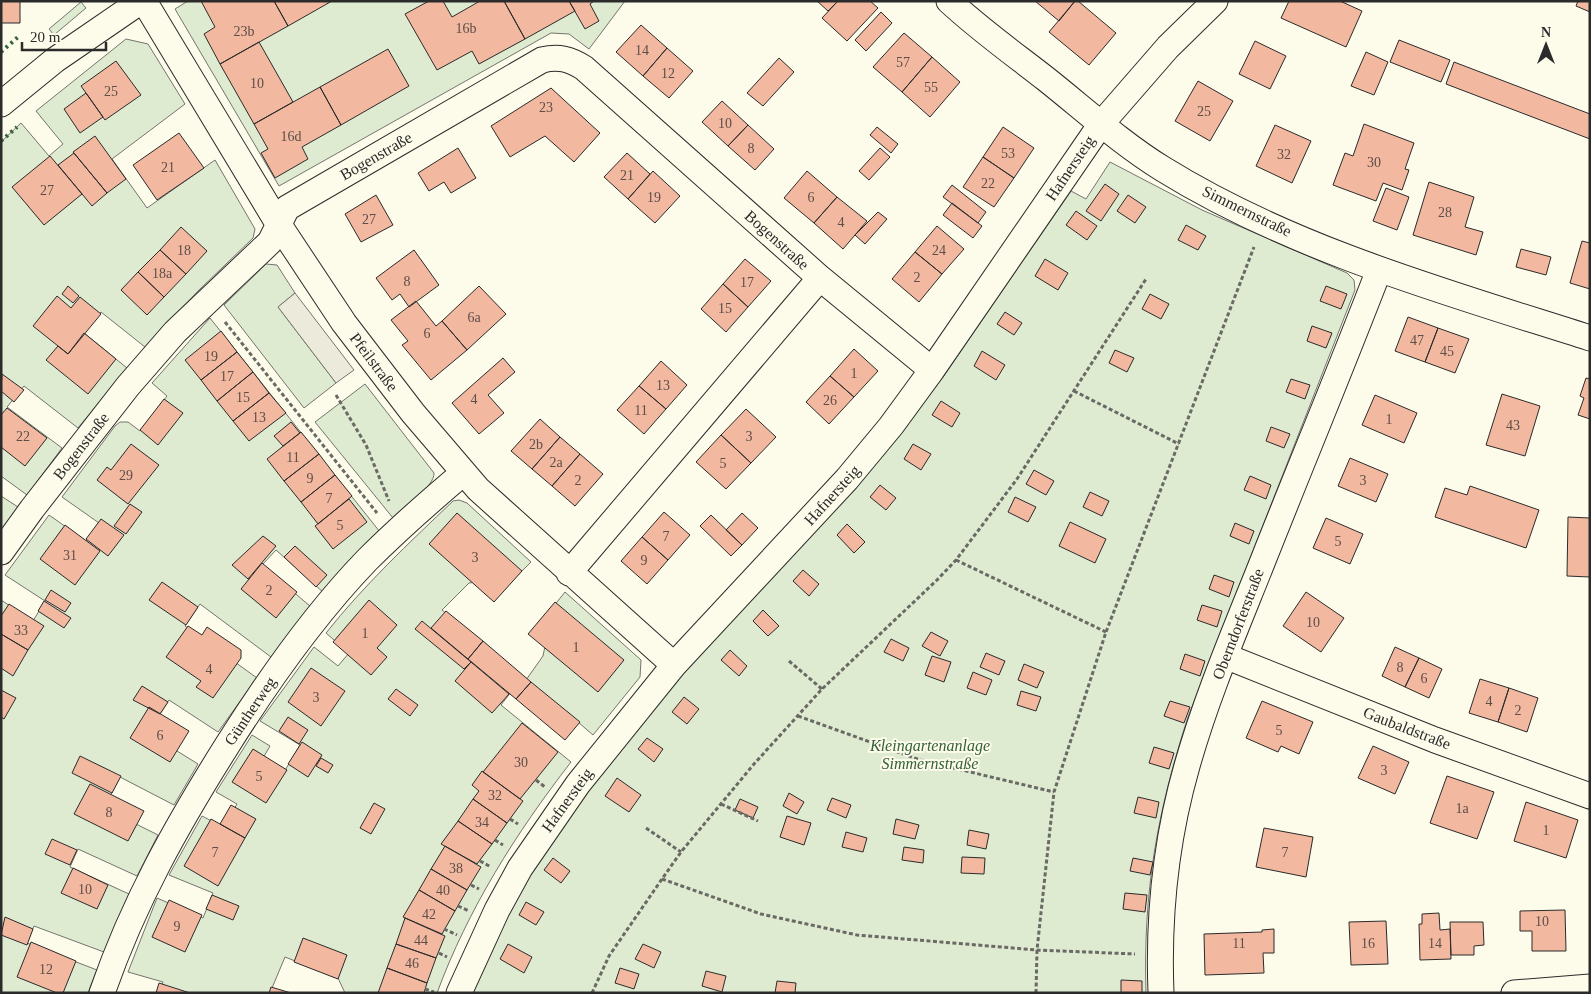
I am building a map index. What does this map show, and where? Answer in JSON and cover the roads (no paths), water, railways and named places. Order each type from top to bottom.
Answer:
[{"type":"street","points":[[1,104],[55,60],[142,1]]},
{"type":"street","name":"Pfeilstraße","points":[[142,1],[279,225],[344,323],[462,474],[569,573],[674,665]]},
{"type":"street","name":"Simmernstraße","points":[[949,1],[1101,124],[1163,169],[1264,222],[1379,270],[1590,338]]},
{"type":"street","name":"Hafnersteig","points":[[459,993],[497,910],[548,826],[578,784],[674,665],[847,479],[891,426],[932,370],[1101,124],[1168,48],[1215,1]]},
{"type":"street","name":"Bogenstraße","points":[[1,552],[32,509],[128,386],[208,300],[270,242],[288,208],[542,60],[556,56],[573,61],[584,68],[820,278],[932,370]]},
{"type":"street","name":"Oberndorferstraße","points":[[1161,993],[1159,956],[1168,855],[1186,767],[1225,656],[1379,270]]},
{"type":"street","name":"Bogenstraße","points":[[569,573],[820,278]]},
{"type":"street","name":"Güntherweg","points":[[102,993],[125,931],[164,850],[243,720],[274,675],[327,606],[367,560],[462,474]]},
{"type":"street","name":"Gaubaldstraße","points":[[1225,656],[1435,740],[1590,796]]},
{"type":"street","points":[[1514,993],[1590,987]]},
{"type":"park label","name":"Kleingartenanlage Simmernstraße","points":[[930,754]]}]
